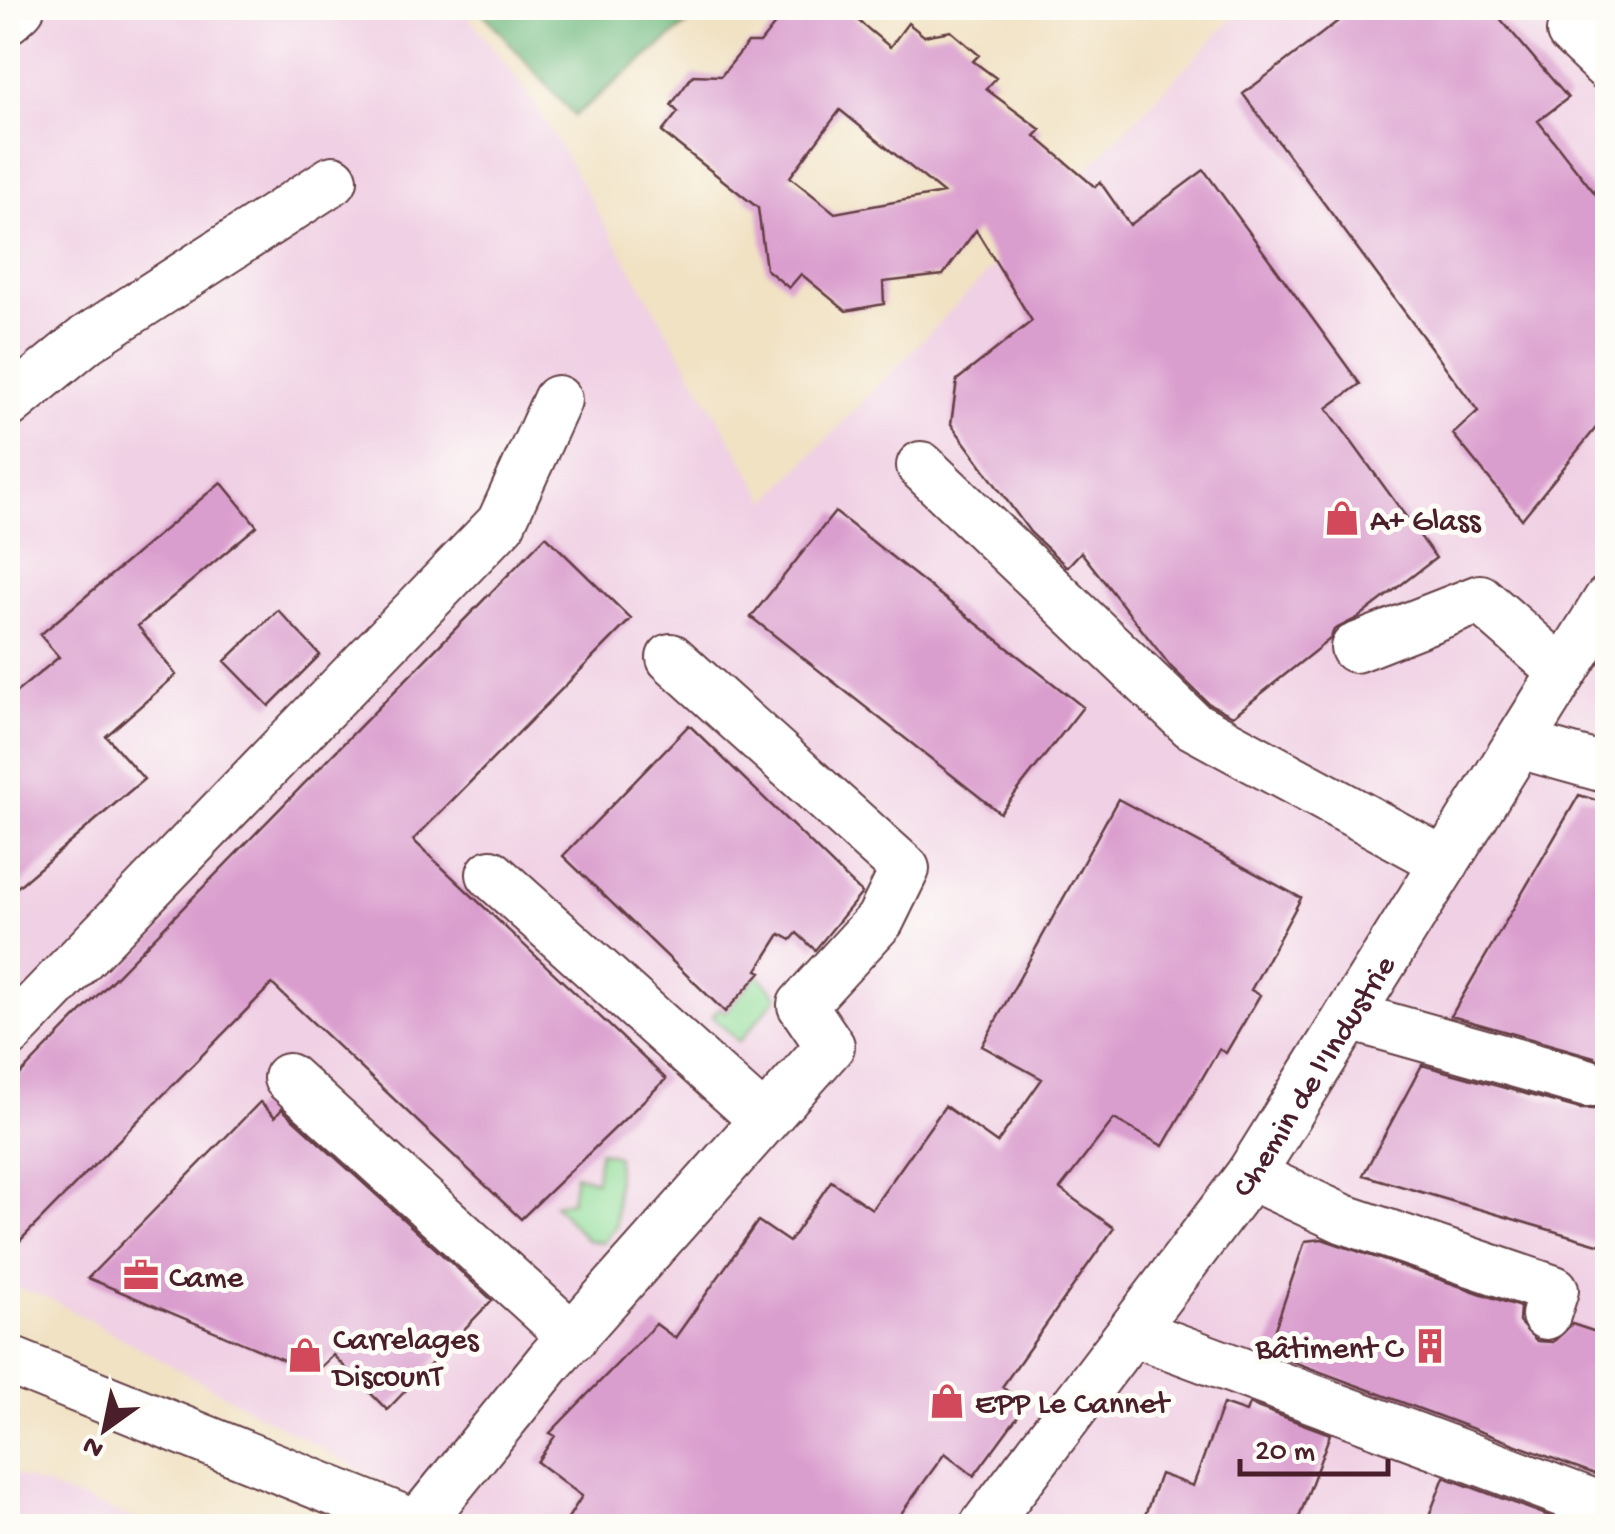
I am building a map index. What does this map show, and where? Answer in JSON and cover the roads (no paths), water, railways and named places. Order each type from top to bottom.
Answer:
[{"type":"street","points":[[8,19],[20,8]]},
{"type":"street","points":[[1571,32],[1608,66]]},
{"type":"street","points":[[8,404],[88,339],[333,180]]},
{"type":"street","points":[[8,1034],[501,523],[557,400]]},
{"type":"street","points":[[921,466],[1192,725],[1445,862]]},
{"type":"street","points":[[1355,648],[1480,600],[1563,672]]},
{"type":"street","name":"Chemin de l'Industrie","points":[[984,1526],[1250,1176],[1608,600]]},
{"type":"street","points":[[8,1360],[418,1526],[572,1336],[830,1046],[802,1005],[880,920],[905,869],[670,658]]},
{"type":"street","points":[[1518,744],[1608,769]]},
{"type":"street","points":[[490,874],[764,1120]]},
{"type":"street","points":[[1349,1016],[1587,1082]]},
{"type":"street","points":[[288,1078],[572,1336]]},
{"type":"street","points":[[1250,1176],[1344,1219],[1554,1290],[1546,1314]]},
{"type":"street","points":[[1134,1332],[1608,1509]]},
{"type":"place","name":"A+ Glass","points":[[1342,518]]},
{"type":"place","name":"Came","points":[[141,1275]]},
{"type":"place","name":"Bâtiment C","points":[[1430,1346]]},
{"type":"place","name":"Carrelages DiscounT","points":[[305,1355]]},
{"type":"place","name":"EPP Le Cannet","points":[[947,1401]]}]
